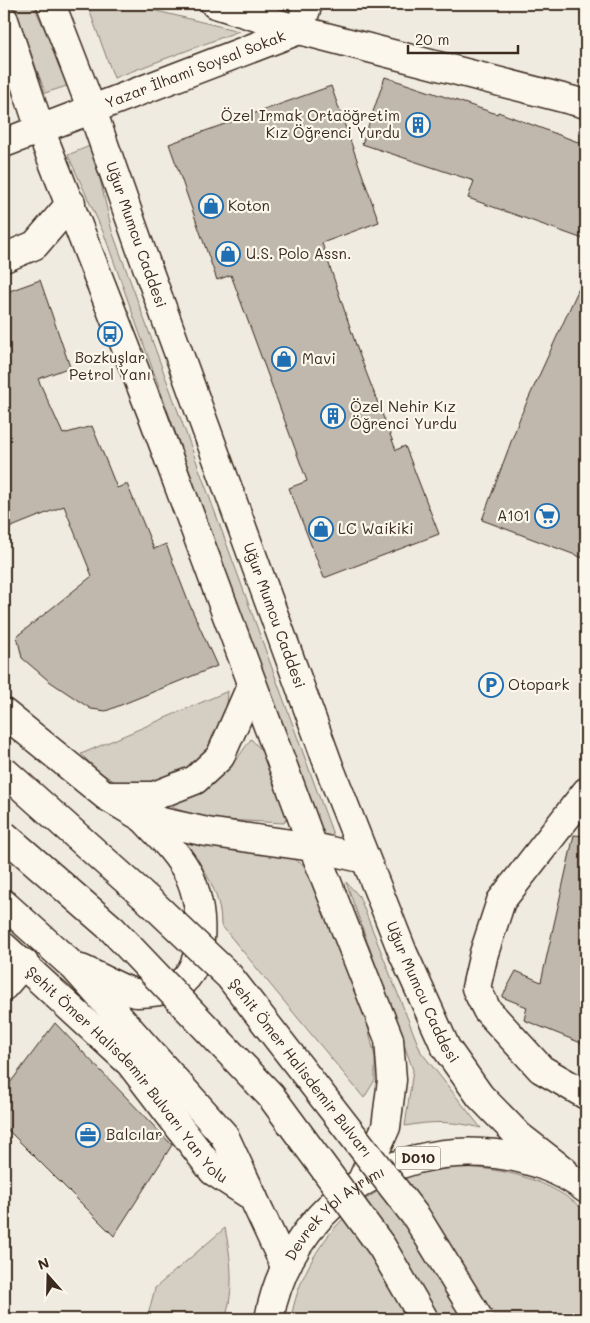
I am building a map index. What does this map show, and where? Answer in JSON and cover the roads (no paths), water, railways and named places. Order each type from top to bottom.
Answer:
[{"type":"main road","name":"Uğur Mumcu Caddesi","points":[[51,4],[92,110],[272,612],[365,859],[403,954],[446,1048],[480,1096],[519,1136],[581,1184]]},
{"type":"main road","name":"Yazar İlhami Soysal Sokak","points":[[214,4],[299,30],[586,104]]},
{"type":"main road","points":[[299,30],[308,4]]},
{"type":"main road","points":[[4,20],[40,128],[71,203],[313,847],[389,1039],[392,1080],[386,1127],[361,1181]]},
{"type":"main road","name":"Yazar İlhami Soysal Sokak","points":[[4,143],[299,30]]},
{"type":"main road","points":[[4,258],[35,245],[71,203]]},
{"type":"main road","points":[[106,796],[154,796],[195,780],[220,757],[252,684]]},
{"type":"main road","points":[[4,713],[106,796],[143,818],[171,849],[188,874],[198,902],[202,934],[192,972],[178,985],[159,991],[135,993],[96,974],[74,967]]},
{"type":"main road","name":"Şehit Ömer Halisdemir Bulvarı","points":[[4,771],[146,897],[229,976],[417,1218],[479,1319]]},
{"type":"main road","points":[[581,787],[501,901],[484,953],[476,988],[487,1010],[541,1069],[586,1095]]},
{"type":"main road","points":[[143,818],[207,832],[313,847],[365,859]]},
{"type":"main road","points":[[4,835],[112,929],[271,1096],[382,1247],[424,1319]]},
{"type":"main road","points":[[4,904],[74,967],[224,1135],[285,1266]]},
{"type":"main road","points":[[4,986],[14,955]]},
{"type":"main road","name":"Şehit Ömer Halisdemir Bulvarı Yan Yolu","points":[[14,955],[130,1063],[212,1171],[253,1196]]},
{"type":"main road","name":"Devrek Yol Ayrımı","points":[[269,1319],[274,1292],[285,1266],[317,1218],[361,1181],[412,1158],[468,1151],[523,1158],[581,1184]]},
{"type":"main road","points":[[259,1319],[274,1292]]},
{"type":"place","name":"Özel Irmak Ortaöğretim Kız Öğrenci Yurdu","points":[[418,125]]},
{"type":"place","name":"Koton","points":[[211,206]]},
{"type":"place","name":"U.S. Polo Assn.","points":[[228,254]]},
{"type":"place","name":"Bozkuşlar Petrol Yanı","points":[[110,334]]},
{"type":"place","name":"Mavi","points":[[284,359]]},
{"type":"place","name":"Özel Nehir Kız Öğrenci Yurdu","points":[[333,416]]},
{"type":"place","name":"A101","points":[[547,516]]},
{"type":"place","name":"LC Waikiki","points":[[321,529]]},
{"type":"place","name":"Otopark","points":[[491,685]]},
{"type":"place","name":"Balcılar","points":[[88,1135]]}]
